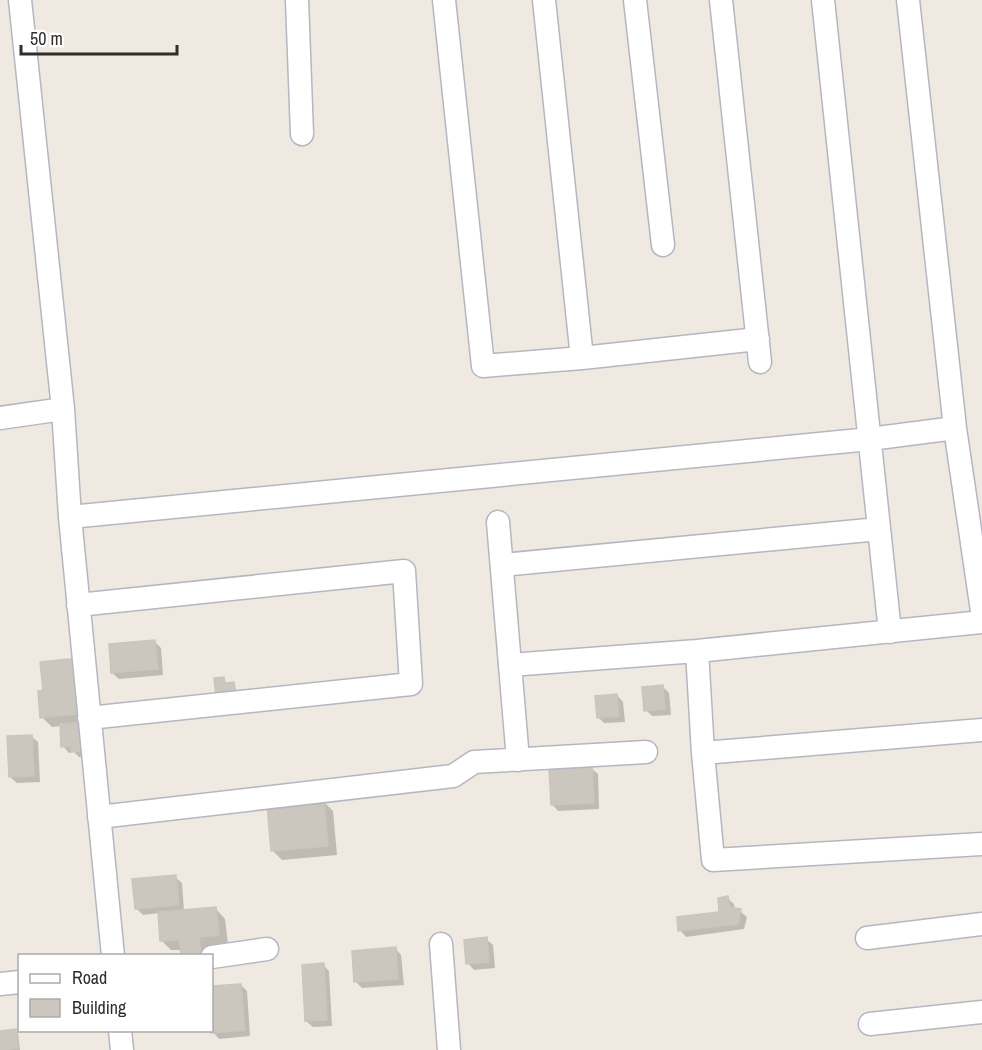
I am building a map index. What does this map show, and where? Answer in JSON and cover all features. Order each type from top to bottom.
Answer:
[{"type":"street","points":[[20,0],[63,409],[78,605],[113,954]]},
{"type":"street","points":[[297,0],[302,134]]},
{"type":"street","points":[[444,0],[483,366],[758,339]]},
{"type":"street","points":[[544,0],[582,358]]},
{"type":"street","points":[[635,0],[663,246]]},
{"type":"street","points":[[721,0],[760,362]]},
{"type":"street","points":[[823,0],[890,632]]},
{"type":"street","points":[[908,0],[955,428],[982,611]]},
{"type":"street","points":[[0,418],[63,409]]},
{"type":"street","points":[[70,517],[870,439],[955,428]]},
{"type":"street","points":[[498,522],[518,760]]},
{"type":"street","points":[[502,565],[879,528]]},
{"type":"street","points":[[78,605],[404,571],[411,684],[89,718]]},
{"type":"street","points":[[510,665],[697,651],[982,622]]},
{"type":"street","points":[[697,651],[703,753],[713,860],[982,844]]},
{"type":"street","points":[[703,753],[982,730]]},
{"type":"street","points":[[99,818],[453,776],[474,762],[646,752]]},
{"type":"street","points":[[867,938],[982,924]]},
{"type":"street","points":[[441,944],[449,1050]]},
{"type":"street","points":[[213,957],[267,949]]},
{"type":"street","points":[[0,984],[18,982]]},
{"type":"street","points":[[870,1024],[982,1012]]},
{"type":"street","points":[[120,1032],[122,1050]]},
{"type":"building","points":[[155,640],[158,669],[111,673],[109,644]]},
{"type":"building","points":[[79,658],[85,713],[40,718],[38,691],[43,690],[40,662]]},
{"type":"building","points":[[224,677],[225,683],[234,682],[236,694],[216,697],[214,678]]},
{"type":"building","points":[[663,685],[665,709],[644,711],[642,687]]},
{"type":"building","points":[[617,694],[619,716],[597,718],[595,696]]},
{"type":"building","points":[[87,722],[89,750],[71,752],[71,746],[61,747],[60,724]]},
{"type":"building","points":[[32,735],[34,776],[9,777],[7,736]]},
{"type":"building","points":[[592,767],[594,803],[551,805],[549,769]]},
{"type":"building","points":[[324,800],[328,846],[271,851],[267,805]]},
{"type":"building","points":[[176,875],[179,905],[135,909],[132,879]]},
{"type":"building","points":[[728,896],[730,907],[741,909],[738,924],[678,931],[677,917],[719,912],[718,898]]},
{"type":"building","points":[[216,907],[219,935],[199,937],[201,954],[181,954],[179,940],[160,941],[158,912]]},
{"type":"building","points":[[487,937],[489,962],[466,964],[464,940]]},
{"type":"building","points":[[396,947],[398,979],[354,982],[352,951]]},
{"type":"building","points":[[324,963],[327,1020],[305,1021],[302,965]]},
{"type":"building","points":[[241,984],[245,1030],[211,1033],[213,1032],[213,986]]},
{"type":"building","points":[[16,1029],[18,1048],[0,1050],[0,1031]]}]
